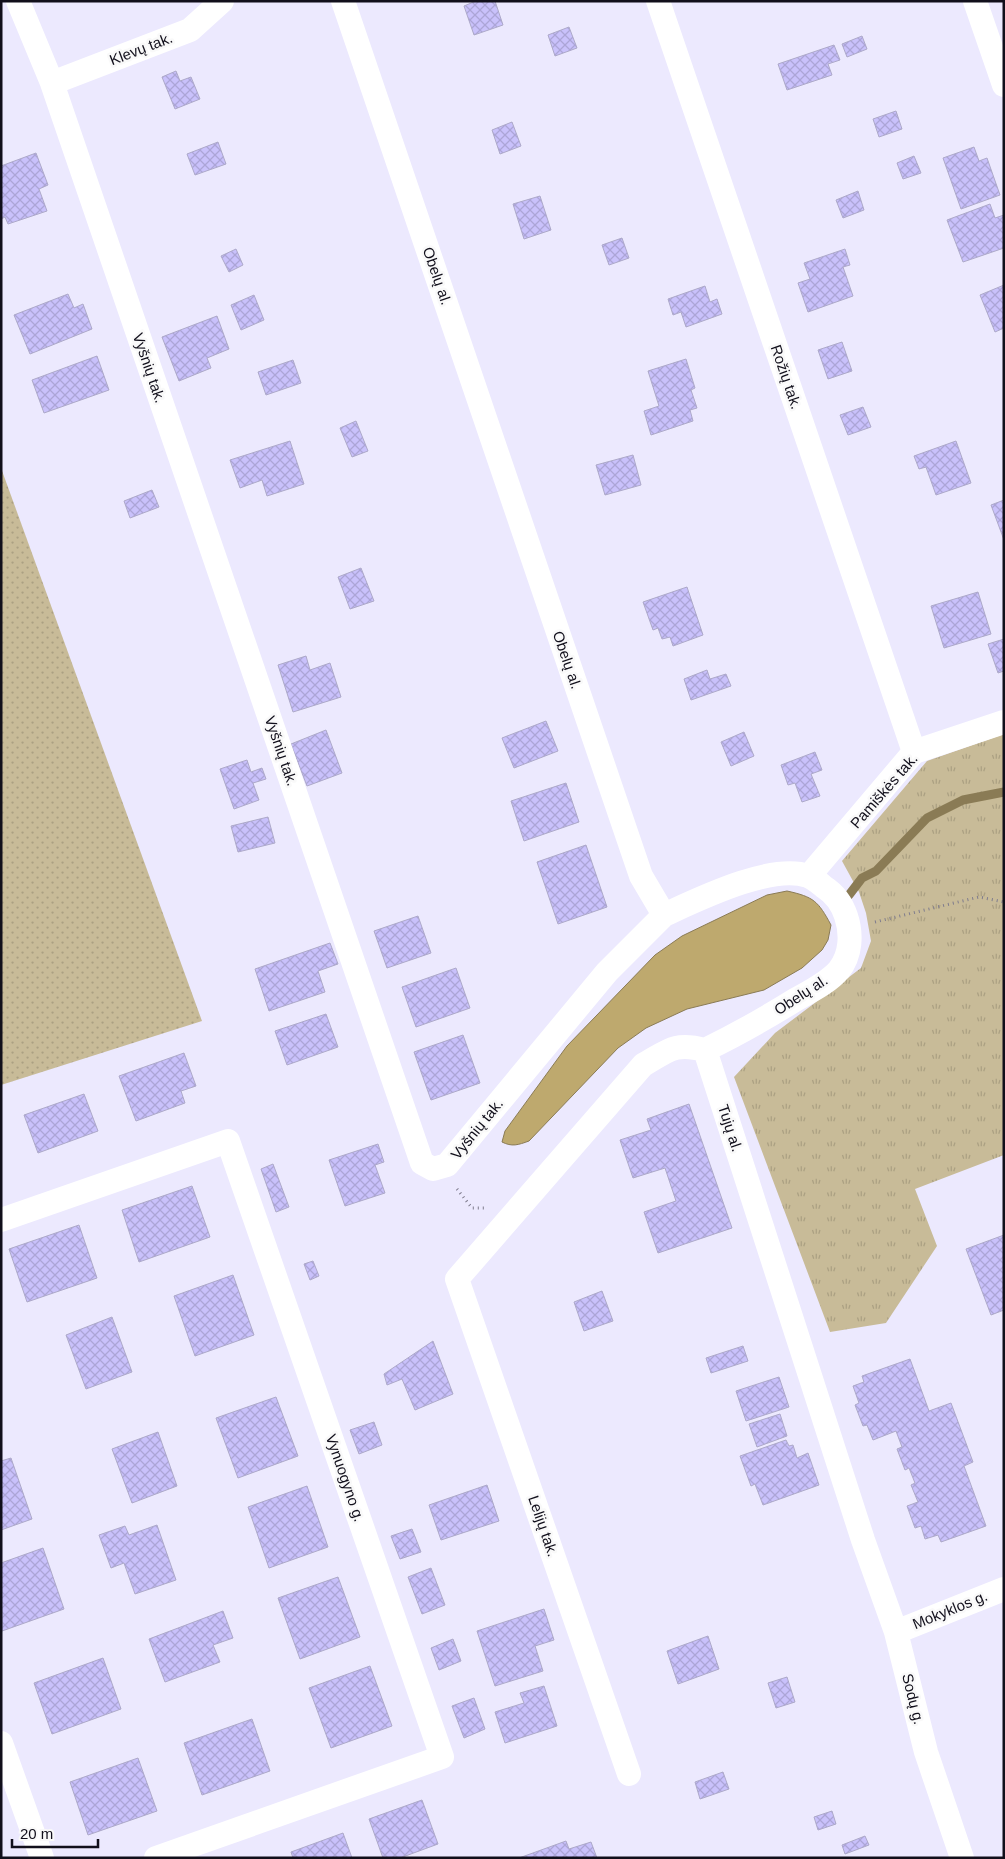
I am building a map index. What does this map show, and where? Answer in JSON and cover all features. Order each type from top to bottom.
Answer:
[{"type":"street","name":"Vyšnių tak.","points":[[18,1],[52,83],[422,1163],[433,1169],[447,1166],[607,972],[664,915]]},
{"type":"street","name":"Klevų tak.","points":[[52,83],[190,30],[222,1]]},
{"type":"street","name":"Obelų al.","points":[[343,1],[641,876],[664,915],[762,876],[791,873],[809,876],[832,892],[843,907],[850,928],[848,953],[838,970],[815,988],[751,1027],[706,1050]]},
{"type":"street","name":"Rožių tak.","points":[[658,1],[914,752]]},
{"type":"street","points":[[981,3],[1004,84]]},
{"type":"street","name":"Pamiškės tak.","points":[[809,876],[914,752],[1004,722]]},
{"type":"street","points":[[517,1210],[643,1065],[673,1048],[688,1046],[706,1050]]},
{"type":"street","name":"Tujų al.","points":[[706,1050],[863,1540]]},
{"type":"street","name":"Vynuogyno g.","points":[[1,1220],[228,1141],[442,1756],[156,1858]]},
{"type":"street","name":"Lelijų tak.","points":[[517,1210],[457,1279],[629,1774]]},
{"type":"street","name":"Sodų g.","points":[[863,1540],[896,1632],[926,1752],[962,1858]]},
{"type":"street","name":"Mokyklos g.","points":[[896,1632],[1004,1588]]},
{"type":"street","points":[[1,1743],[42,1858]]},
{"type":"path","points":[[850,928],[979,897],[1004,902]]},
{"type":"path","points":[[447,1166],[457,1189],[472,1208],[517,1210]]},
{"type":"green space","points":[[1,468],[202,1021],[1,1085]]},
{"type":"green space","points":[[1004,734],[1004,1155],[915,1189],[937,1246],[886,1323],[830,1332],[734,1077],[775,1033],[861,968],[871,941],[866,913],[859,892],[842,861],[927,761]]},
{"type":"shaded area","points":[[787,891],[803,895],[814,901],[831,925],[828,940],[822,950],[802,968],[764,990],[687,1009],[646,1028],[618,1048],[529,1141],[515,1145],[502,1142],[505,1131],[567,1046],[655,955],[682,936],[767,895]]},
{"type":"building","points":[[476,1],[495,1],[503,25],[474,35],[464,6]]},
{"type":"building","points":[[569,27],[577,48],[555,56],[548,35]]},
{"type":"building","points":[[862,36],[867,49],[847,57],[842,44]]},
{"type":"building","points":[[834,45],[840,60],[828,64],[832,75],[787,90],[778,64]]},
{"type":"building","points":[[176,71],[180,81],[191,77],[200,99],[175,109],[162,77]]},
{"type":"building","points":[[896,111],[902,129],[879,137],[873,119]]},
{"type":"building","points":[[512,122],[521,146],[500,154],[492,130]]},
{"type":"building","points":[[218,142],[226,164],[195,175],[187,154]]},
{"type":"building","points":[[974,147],[979,161],[987,158],[1000,195],[961,209],[943,158]]},
{"type":"building","points":[[36,153],[48,185],[39,189],[47,211],[8,224],[5,217],[1,219],[1,166]]},
{"type":"building","points":[[914,156],[921,173],[903,179],[897,163]]},
{"type":"building","points":[[858,191],[864,210],[843,218],[836,200]]},
{"type":"building","points":[[540,196],[551,230],[524,239],[513,204]]},
{"type":"building","points":[[990,204],[995,218],[1004,215],[1004,248],[963,262],[947,220]]},
{"type":"building","points":[[622,238],[629,258],[609,265],[602,245]]},
{"type":"building","points":[[236,249],[243,265],[229,272],[221,256]]},
{"type":"building","points":[[845,249],[850,265],[843,267],[853,296],[808,312],[798,283],[810,279],[804,263]]},
{"type":"building","points":[[1004,285],[1004,328],[995,332],[980,295]]},
{"type":"building","points":[[705,286],[710,302],[717,299],[722,314],[686,327],[681,312],[673,315],[668,299]]},
{"type":"building","points":[[68,294],[74,308],[83,304],[92,329],[30,354],[14,315]]},
{"type":"building","points":[[254,295],[264,320],[241,330],[231,305]]},
{"type":"building","points":[[217,316],[229,349],[207,358],[211,368],[179,381],[162,337]]},
{"type":"building","points":[[842,342],[852,371],[828,379],[818,350]]},
{"type":"building","points":[[97,356],[109,390],[44,413],[32,380]]},
{"type":"building","points":[[686,359],[695,388],[691,390],[697,408],[690,410],[693,421],[651,435],[644,411],[659,406],[648,371]]},
{"type":"building","points":[[293,360],[301,383],[266,395],[258,372]]},
{"type":"building","points":[[863,407],[871,427],[848,435],[840,415]]},
{"type":"building","points":[[356,421],[368,451],[352,457],[340,428]]},
{"type":"building","points":[[290,441],[304,484],[267,496],[262,480],[240,488],[230,460]]},
{"type":"building","points":[[956,441],[971,483],[936,495],[926,467],[919,469],[914,456]]},
{"type":"building","points":[[633,455],[641,485],[605,495],[596,465]]},
{"type":"building","points":[[152,490],[159,507],[130,518],[124,501]]},
{"type":"building","points":[[1004,500],[1004,540],[991,505]]},
{"type":"building","points":[[361,568],[374,601],[350,609],[338,577]]},
{"type":"building","points":[[687,587],[703,635],[673,646],[670,637],[662,639],[658,628],[653,630],[643,602]]},
{"type":"building","points":[[978,592],[991,634],[944,648],[931,606]]},
{"type":"building","points":[[1004,639],[1004,671],[998,673],[988,644]]},
{"type":"building","points":[[306,656],[310,670],[330,663],[341,697],[293,712],[278,665]]},
{"type":"building","points":[[707,670],[710,679],[726,674],[731,686],[691,700],[684,679]]},
{"type":"building","points":[[546,721],[558,751],[514,768],[502,738]]},
{"type":"building","points":[[326,730],[342,773],[307,786],[291,744]]},
{"type":"building","points":[[744,732],[754,756],[731,766],[721,742]]},
{"type":"building","points":[[815,752],[822,770],[811,774],[820,796],[802,802],[795,783],[788,785],[781,765]]},
{"type":"building","points":[[247,760],[251,772],[262,768],[266,779],[253,783],[259,800],[234,809],[220,769]]},
{"type":"building","points":[[566,783],[579,822],[524,841],[511,801]]},
{"type":"building","points":[[268,817],[275,843],[238,852],[231,826]]},
{"type":"building","points":[[586,845],[607,907],[558,924],[537,862]]},
{"type":"building","points":[[418,916],[431,953],[387,968],[374,931]]},
{"type":"building","points":[[330,943],[338,964],[318,971],[325,992],[269,1011],[255,969]]},
{"type":"building","points":[[456,968],[470,1008],[416,1027],[402,987]]},
{"type":"building","points":[[326,1014],[338,1047],[287,1065],[275,1031]]},
{"type":"building","points":[[463,1035],[480,1083],[431,1100],[414,1052]]},
{"type":"building","points":[[184,1053],[196,1086],[181,1091],[185,1103],[136,1121],[119,1076]]},
{"type":"building","points":[[84,1094],[98,1131],[38,1153],[24,1115]]},
{"type":"building","points":[[689,1104],[732,1228],[658,1253],[644,1212],[676,1201],[665,1168],[633,1178],[620,1140],[651,1130],[647,1119]]},
{"type":"building","points":[[378,1144],[384,1162],[375,1165],[385,1193],[345,1206],[329,1160]]},
{"type":"building","points":[[273,1164],[289,1207],[276,1212],[261,1169]]},
{"type":"building","points":[[192,1186],[210,1237],[139,1262],[122,1210]]},
{"type":"building","points":[[79,1225],[97,1278],[27,1302],[9,1249]]},
{"type":"building","points":[[1004,1235],[1004,1310],[991,1315],[966,1249]]},
{"type":"building","points":[[313,1261],[319,1276],[310,1280],[304,1264]]},
{"type":"building","points":[[233,1275],[254,1335],[195,1356],[174,1296]]},
{"type":"building","points":[[602,1291],[613,1321],[584,1331],[574,1302]]},
{"type":"building","points":[[112,1317],[132,1372],[86,1389],[66,1335]]},
{"type":"building","points":[[433,1341],[453,1394],[415,1410],[402,1379],[387,1385],[384,1374]]},
{"type":"building","points":[[743,1346],[748,1361],[711,1373],[706,1358]]},
{"type":"building","points":[[910,1359],[929,1411],[951,1403],[973,1462],[964,1466],[986,1526],[941,1542],[938,1535],[925,1539],[921,1526],[915,1528],[907,1506],[918,1502],[911,1485],[915,1483],[909,1468],[905,1470],[897,1449],[902,1447],[896,1431],[873,1440],[867,1425],[863,1426],[855,1405],[859,1403],[853,1386],[864,1382],[862,1376]]},
{"type":"building","points":[[779,1377],[789,1407],[746,1421],[736,1391]]},
{"type":"building","points":[[276,1397],[298,1456],[238,1478],[216,1418]]},
{"type":"building","points":[[780,1414],[787,1436],[757,1447],[749,1424]]},
{"type":"building","points":[[374,1422],[382,1445],[359,1454],[350,1430]]},
{"type":"building","points":[[158,1432],[177,1486],[132,1503],[112,1449]]},
{"type":"building","points":[[786,1440],[789,1446],[793,1445],[797,1458],[808,1453],[819,1485],[763,1505],[755,1484],[751,1486],[740,1456]]},
{"type":"building","points":[[11,1458],[32,1519],[1,1530],[1,1461]]},
{"type":"building","points":[[487,1485],[499,1521],[441,1540],[429,1505]]},
{"type":"building","points":[[307,1486],[328,1547],[269,1568],[248,1507]]},
{"type":"building","points":[[157,1525],[176,1580],[135,1594],[124,1563],[111,1568],[99,1535],[125,1526],[129,1535]]},
{"type":"building","points":[[412,1529],[421,1552],[400,1559],[391,1536]]},
{"type":"building","points":[[43,1548],[64,1609],[2,1631],[1,1563]]},
{"type":"building","points":[[431,1568],[445,1605],[422,1614],[408,1577]]},
{"type":"building","points":[[338,1577],[360,1637],[300,1659],[278,1598]]},
{"type":"building","points":[[544,1609],[554,1640],[535,1646],[543,1671],[495,1686],[477,1631]]},
{"type":"building","points":[[223,1611],[233,1638],[213,1645],[220,1662],[165,1682],[149,1639]]},
{"type":"building","points":[[708,1636],[719,1669],[678,1684],[667,1651]]},
{"type":"building","points":[[453,1639],[461,1661],[439,1670],[431,1648]]},
{"type":"building","points":[[103,1658],[121,1709],[52,1734],[34,1683]]},
{"type":"building","points":[[370,1666],[392,1726],[331,1748],[309,1688]]},
{"type":"building","points":[[787,1677],[795,1702],[776,1708],[768,1683]]},
{"type":"building","points":[[544,1686],[557,1726],[505,1743],[495,1712],[524,1703],[520,1693]]},
{"type":"building","points":[[474,1698],[485,1729],[464,1738],[452,1706]]},
{"type":"building","points":[[252,1719],[270,1771],[202,1795],[184,1743]]},
{"type":"building","points":[[138,1758],[157,1811],[88,1835],[70,1782]]},
{"type":"building","points":[[723,1772],[729,1789],[700,1799],[695,1782]]},
{"type":"building","points":[[422,1800],[438,1844],[400,1858],[383,1858],[369,1819]]},
{"type":"building","points":[[832,1811],[836,1824],[818,1830],[814,1817]]},
{"type":"building","points":[[343,1833],[352,1858],[293,1858],[291,1852]]},
{"type":"building","points":[[865,1836],[869,1845],[845,1854],[842,1845]]},
{"type":"building","points":[[566,1841],[569,1849],[591,1842],[597,1858],[519,1858]]},
{"type":"waterway","points":[[849,895],[862,878],[876,871],[927,818],[963,800],[1004,792]]}]
